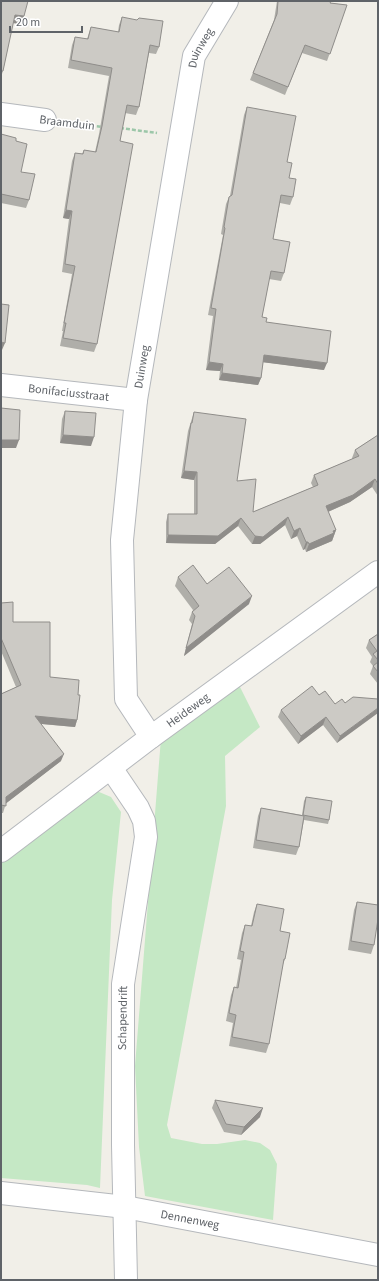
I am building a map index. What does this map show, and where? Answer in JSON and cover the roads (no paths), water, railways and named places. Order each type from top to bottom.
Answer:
[{"type":"street","name":"Duinweg","points":[[151,736],[126,699],[122,540],[136,400],[194,56],[227,1]]},
{"type":"street","name":"Braamduin","points":[[1,114],[45,120]]},
{"type":"street","name":"Bonifaciusstraat","points":[[1,385],[136,400]]},
{"type":"street","name":"Heideweg","points":[[1,851],[151,736],[378,572]]},
{"type":"street","name":"Schapendrift","points":[[111,768],[138,808],[144,821],[146,837],[123,984],[123,1145],[126,1280]]},
{"type":"street","name":"Dennenweg","points":[[1,1193],[125,1207],[378,1255]]}]
